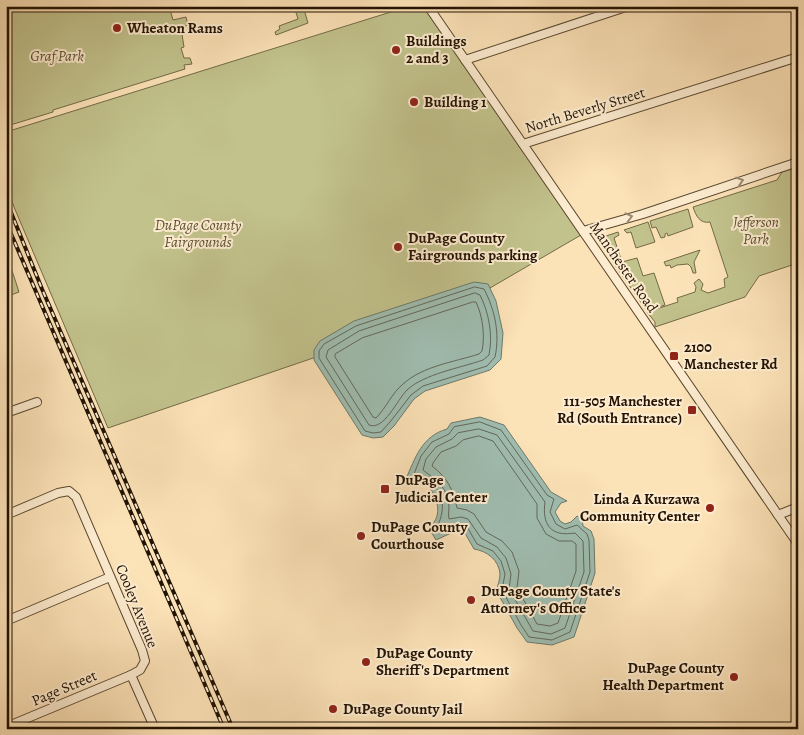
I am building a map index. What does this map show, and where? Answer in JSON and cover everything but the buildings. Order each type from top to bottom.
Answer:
[{"type":"street","name":"Manchester Road","points":[[428,6],[798,544]]},
{"type":"street","points":[[465,60],[629,6]]},
{"type":"street","name":"North Beverly Street","points":[[523,144],[798,57]]},
{"type":"street","points":[[583,231],[643,214],[798,162]]},
{"type":"street","points":[[6,413],[37,402]]},
{"type":"street","name":"Cooley Avenue","points":[[6,515],[58,493],[69,492],[76,497],[142,650],[144,660],[140,670],[132,675]]},
{"type":"street","points":[[778,515],[798,507]]},
{"type":"street","points":[[6,621],[110,576]]},
{"type":"street","points":[[132,675],[156,729]]},
{"type":"street","name":"Page Street","points":[[6,727],[132,675]]},
{"type":"green space","name":"Graf Park","points":[[6,6],[169,6],[173,20],[186,17],[188,25],[181,28],[184,47],[181,48],[184,58],[190,58],[192,64],[184,65],[185,69],[7,126]]},
{"type":"green space","points":[[294,6],[303,6],[308,23],[276,35],[275,32],[280,29],[279,26],[298,19]]},
{"type":"green space","name":"DuPage County Fairgrounds","points":[[410,6],[423,6],[581,235],[490,288],[322,355],[108,428],[6,184],[6,132]]},
{"type":"green space","name":"Jefferson Park","points":[[798,167],[798,263],[759,276],[745,297],[655,327],[655,322],[647,312],[678,302],[677,298],[695,292],[696,287],[694,283],[699,279],[703,284],[701,290],[708,293],[725,287],[724,279],[728,277],[710,222],[704,222],[699,219],[693,207],[777,180],[782,172]]},
{"type":"green space","points":[[688,209],[693,227],[668,236],[667,233],[665,237],[661,238],[656,227],[652,228],[650,221]]},
{"type":"green space","points":[[648,222],[655,242],[636,248],[631,232],[627,233],[624,230]]},
{"type":"green space","points":[[618,232],[619,235],[614,238],[622,262],[637,258],[643,276],[654,273],[665,305],[647,311],[597,239]]},
{"type":"green space","points":[[700,250],[694,262],[696,273],[693,273],[688,264],[677,265],[671,268],[670,265],[666,266],[664,262]]},
{"type":"green space","points":[[6,252],[19,292],[6,297]]},
{"type":"water","points":[[474,282],[488,284],[496,301],[503,333],[501,359],[490,370],[425,391],[414,399],[394,426],[383,437],[373,438],[362,435],[314,360],[314,350],[320,341],[354,321]]},
{"type":"water","points":[[480,417],[504,425],[551,492],[567,501],[561,503],[555,512],[560,521],[565,524],[571,522],[577,516],[582,519],[583,526],[591,531],[594,539],[595,573],[574,637],[552,645],[527,642],[496,590],[500,574],[495,560],[488,554],[474,549],[462,528],[436,540],[430,530],[438,512],[434,494],[423,483],[406,479],[425,442],[438,432],[447,429],[451,423]]},
{"type":"railway","points":[[6,200],[42,289],[233,729]]},
{"type":"railway","points":[[6,222],[224,729]]},
{"type":"place","name":"Wheaton Rams","points":[[117,28]]},
{"type":"place","name":"Buildings 2 and 3","points":[[396,50]]},
{"type":"place","name":"Building 1","points":[[414,102]]},
{"type":"place","name":"DuPage County Fairgrounds parking","points":[[398,247]]},
{"type":"place","name":"2100 Manchester Rd","points":[[674,356]]},
{"type":"place","name":"111-505 Manchester Rd (South Entrance)","points":[[692,410]]},
{"type":"place","name":"DuPage Judicial Center","points":[[385,489]]},
{"type":"place","name":"Linda A Kurzawa Community Center","points":[[710,508]]},
{"type":"place","name":"DuPage County Courthouse","points":[[361,536]]},
{"type":"place","name":"DuPage County State's Attorney's Office","points":[[471,600]]},
{"type":"place","name":"DuPage County Sheriff's Department","points":[[366,662]]},
{"type":"place","name":"DuPage County Health Department","points":[[734,677]]},
{"type":"place","name":"DuPage County Jail","points":[[333,709]]}]
